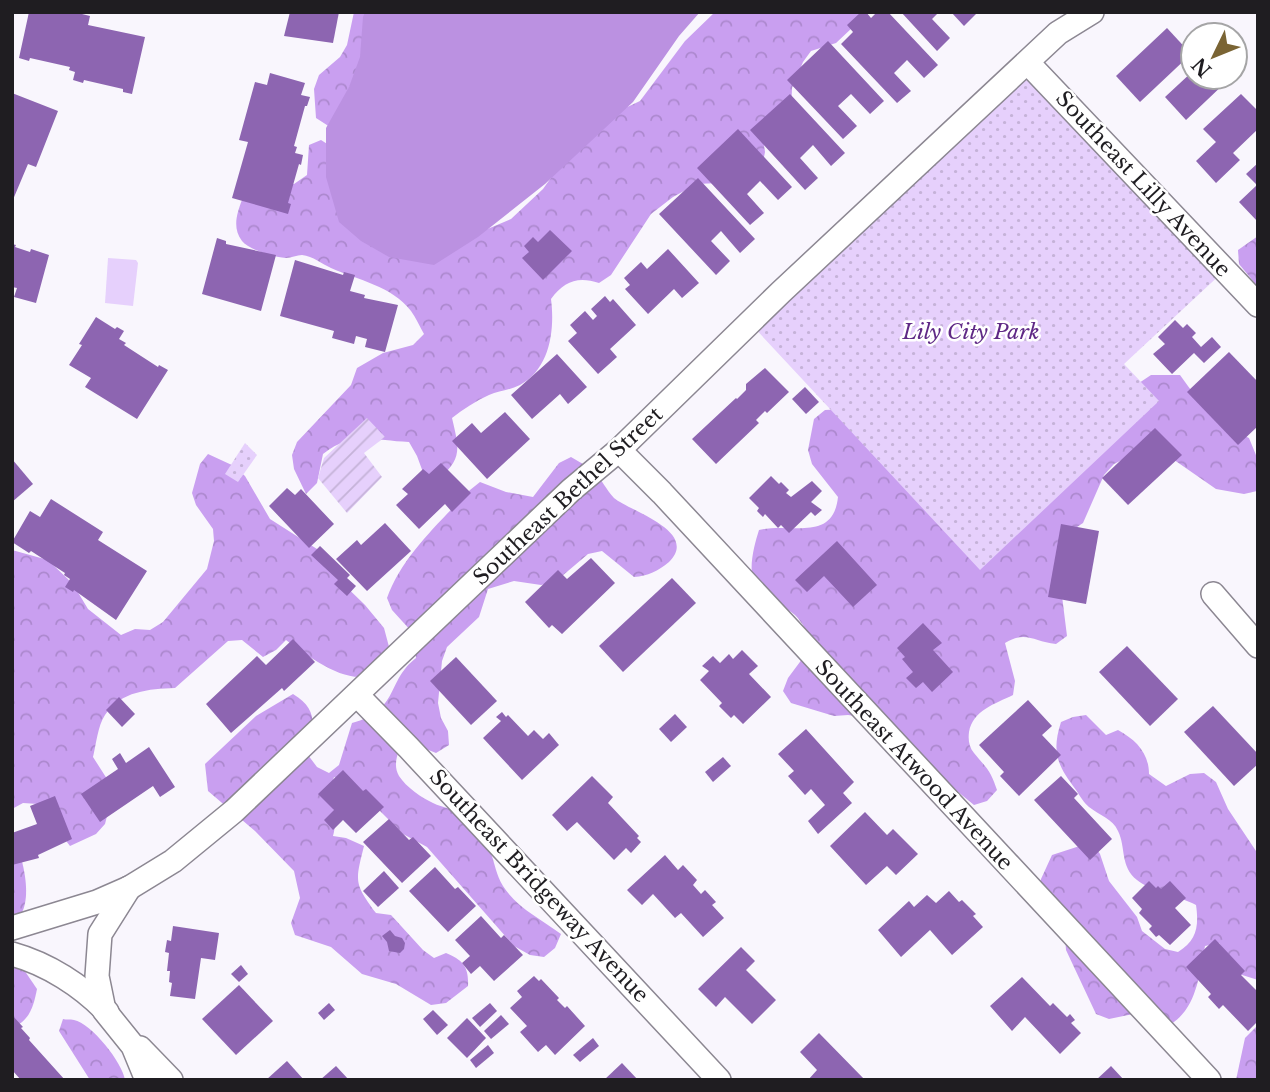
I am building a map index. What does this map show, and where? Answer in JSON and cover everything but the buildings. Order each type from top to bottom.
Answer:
[{"type":"street","name":"Southeast Bethel Street","points":[[12,928],[81,908],[129,888],[173,861],[234,811],[571,489],[619,450],[781,292],[1058,33],[1092,12]]},
{"type":"street","name":"Southeast Lilly Avenue","points":[[1028,62],[1258,305]]},
{"type":"street","name":"Southeast Atwood Avenue","points":[[619,450],[1209,1080]]},
{"type":"street","points":[[1213,594],[1258,646]]},
{"type":"street","name":"Southeast Bridgeway Avenue","points":[[357,695],[719,1080]]},
{"type":"street","points":[[129,888],[100,934],[97,975],[104,1010],[133,1046],[146,1080]]},
{"type":"street","points":[[12,954],[69,981],[104,1010],[171,1080]]},
{"type":"green space","points":[[354,12],[386,12],[330,127],[316,118],[314,89],[319,75],[340,57],[347,45]]},
{"type":"green space","points":[[715,12],[869,12],[836,43],[811,51],[803,62],[792,88],[791,114],[763,139],[765,152],[762,167],[741,182],[697,184],[673,197],[651,214],[611,275],[599,283],[578,280],[566,284],[556,293],[551,299],[551,336],[538,369],[520,385],[484,397],[452,418],[457,452],[452,465],[438,479],[424,475],[409,442],[354,439],[323,454],[317,483],[306,494],[294,469],[292,455],[297,442],[351,385],[357,368],[383,353],[413,345],[424,334],[411,311],[394,295],[310,257],[281,257],[245,244],[236,226],[242,200],[280,183],[294,184],[307,175],[309,145],[321,140],[471,236],[511,219],[543,189],[578,140],[606,117],[640,101],[685,41]]},
{"type":"green space","name":"Lily City Park","points":[[1028,63],[1225,270],[1124,364],[1159,401],[980,570],[750,323]]},
{"type":"green space","points":[[1258,236],[1258,287],[1239,264],[1238,250]]},
{"type":"green space","points":[[108,258],[136,260],[138,263],[133,306],[105,303]]},
{"type":"green space","points":[[1151,375],[1180,375],[1209,412],[1249,438],[1258,460],[1257,491],[1244,494],[1216,489],[1167,455],[1126,458],[1114,464],[1104,475],[1083,523],[1071,531],[1057,556],[1067,636],[1056,644],[1025,637],[1005,643],[1015,681],[1013,695],[980,713],[971,724],[970,746],[990,773],[997,790],[987,801],[974,805],[941,778],[922,754],[894,745],[862,717],[834,716],[791,703],[783,691],[788,678],[814,643],[795,615],[761,595],[753,581],[752,564],[759,530],[819,526],[828,520],[834,511],[838,497],[812,464],[808,450],[814,419],[825,410],[1139,383]]},
{"type":"green space","points":[[367,418],[385,437],[364,453],[382,477],[347,513],[318,478],[324,458]]},
{"type":"green space","points":[[245,443],[257,455],[238,482],[225,474]]},
{"type":"green space","points":[[208,454],[234,466],[245,476],[270,519],[317,549],[332,573],[384,628],[392,658],[373,674],[349,676],[326,666],[286,640],[263,657],[242,640],[228,641],[175,688],[127,696],[105,715],[93,757],[109,782],[112,796],[105,824],[96,834],[70,846],[38,804],[23,803],[12,809],[12,550],[48,560],[73,584],[88,609],[121,635],[135,629],[150,630],[163,622],[207,569],[214,541],[213,529],[196,505],[192,493],[200,464]]},
{"type":"green space","points":[[571,457],[594,472],[614,498],[659,523],[676,541],[676,551],[669,562],[644,576],[634,577],[602,551],[588,554],[555,582],[541,585],[514,581],[488,589],[479,617],[447,647],[442,661],[438,703],[441,718],[448,731],[449,745],[436,753],[411,743],[399,750],[396,763],[399,776],[410,788],[429,801],[456,812],[478,833],[488,846],[499,878],[509,894],[522,907],[561,934],[555,948],[544,957],[530,955],[514,946],[427,847],[403,834],[359,790],[334,777],[333,836],[364,846],[358,882],[369,903],[376,913],[391,915],[423,950],[434,958],[446,953],[457,958],[466,969],[468,986],[446,1003],[431,1005],[396,984],[362,974],[331,947],[295,935],[291,923],[300,898],[294,871],[255,831],[208,791],[205,764],[256,716],[293,694],[302,700],[311,713],[313,728],[308,755],[317,767],[329,773],[339,765],[352,723],[378,711],[400,676],[416,658],[412,632],[392,610],[387,598],[412,554],[446,514],[480,482],[506,492],[533,497],[559,463]]},
{"type":"green space","points":[[1086,715],[1106,735],[1118,730],[1136,743],[1147,760],[1149,774],[1166,786],[1190,774],[1204,773],[1216,782],[1228,809],[1258,854],[1258,980],[1239,974],[1219,943],[1205,946],[1198,982],[1189,1005],[1174,1022],[1163,1028],[1138,1013],[1109,1019],[1096,1014],[1066,950],[1064,923],[1040,892],[1041,879],[1052,855],[1092,842],[1100,854],[1109,881],[1137,917],[1142,931],[1165,949],[1178,952],[1189,943],[1195,932],[1196,905],[1148,887],[1132,875],[1116,827],[1085,804],[1061,766],[1057,742],[1061,722]]},
{"type":"green space","points":[[12,832],[26,880],[26,894],[20,916],[12,923]]},
{"type":"green space","points":[[12,960],[20,964],[37,989],[27,1017],[12,1027]]},
{"type":"green space","points":[[63,1019],[74,1020],[89,1028],[119,1064],[125,1080],[90,1080],[59,1031]]},
{"type":"green space","points":[[1258,1025],[1258,1080],[1236,1080],[1245,1038]]},
{"type":"shaded area","points":[[365,12],[700,12],[679,36],[633,102],[545,184],[478,237],[434,265],[389,257],[361,241],[339,222],[326,177],[326,128],[349,87],[360,57]]}]
